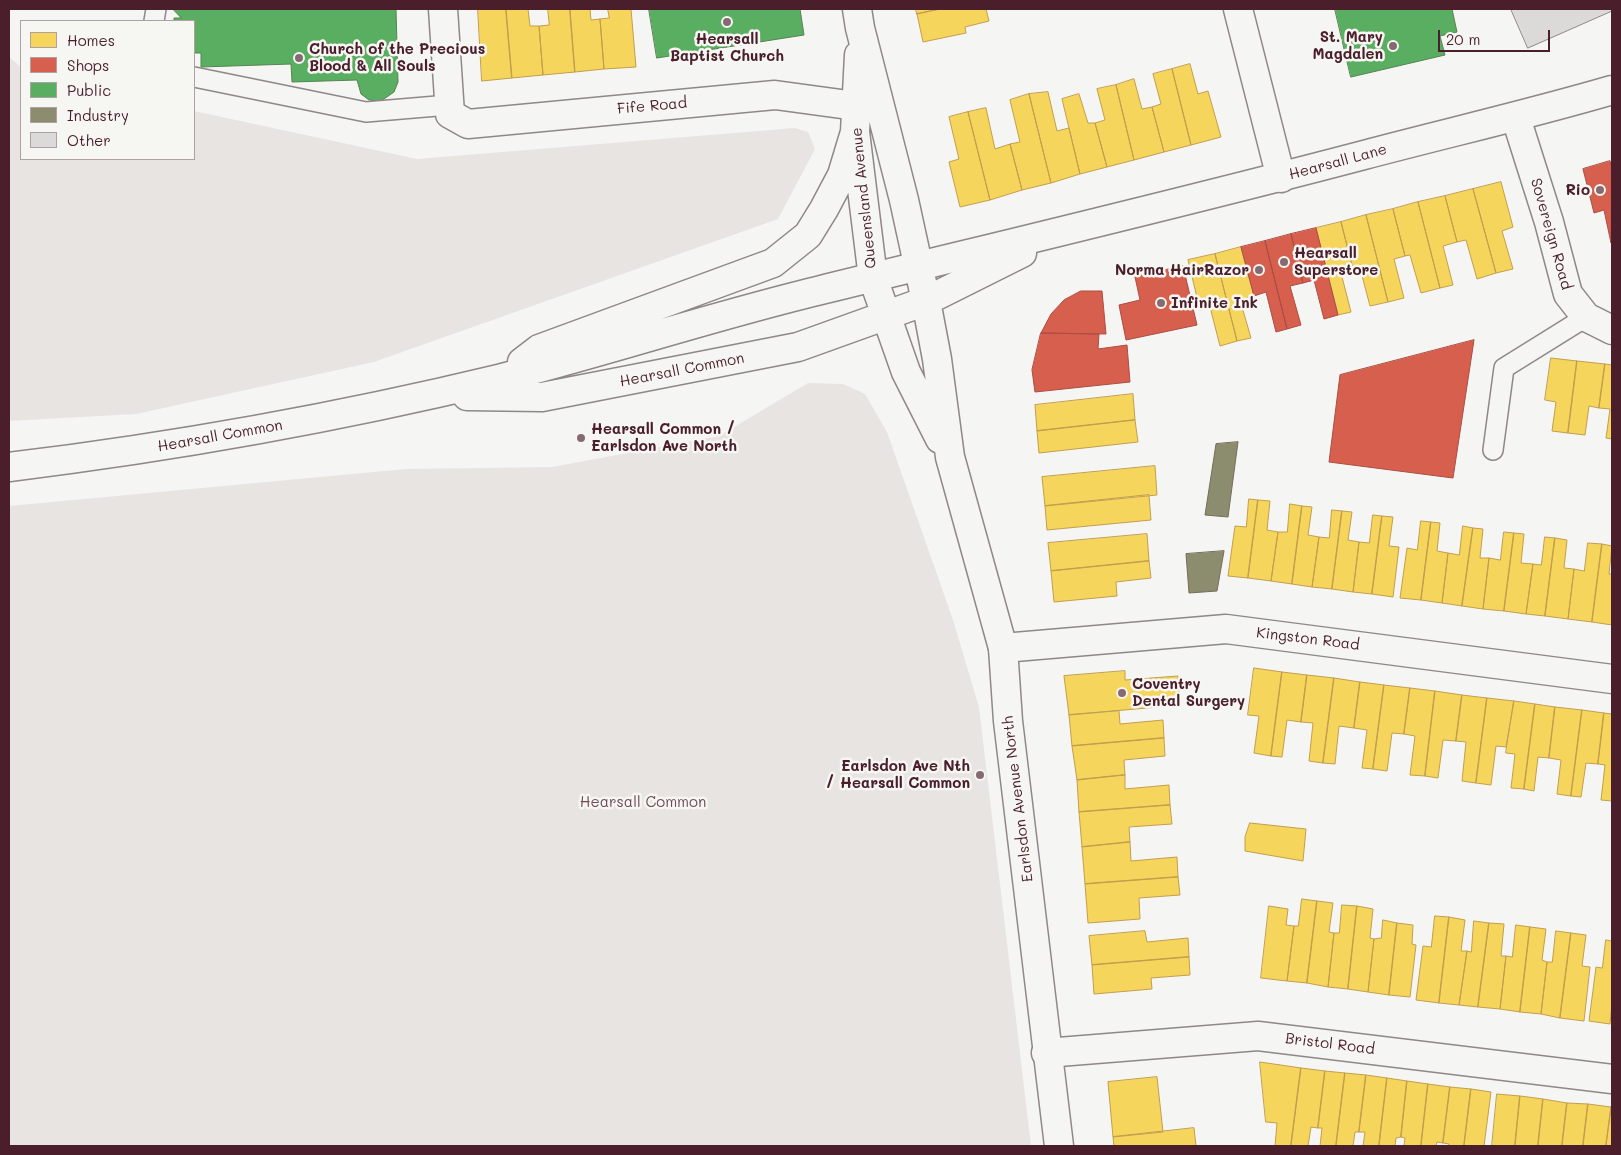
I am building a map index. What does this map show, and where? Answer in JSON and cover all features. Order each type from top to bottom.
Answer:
[{"type":"main road","points":[[443,9],[449,110]]},
{"type":"main road","points":[[1238,9],[1281,178]]},
{"type":"main road","name":"Queensland Avenue","points":[[859,19],[856,119],[873,278]]},
{"type":"main road","name":"Queensland Avenue","points":[[859,19],[904,200],[918,267]]},
{"type":"main road","name":"Hearsall Lane","points":[[918,267],[1281,178],[1516,118],[1612,90]]},
{"type":"main road","name":"Fife Road","points":[[449,110],[468,124],[774,95],[856,119]]},
{"type":"main road","name":"Sovereign Road","points":[[1516,118],[1549,222],[1568,294],[1586,317],[1612,330]]},
{"type":"main road","points":[[503,377],[539,349],[773,262],[808,234],[824,209],[842,175],[856,119]]},
{"type":"main road","name":"Hearsall Lane","points":[[926,300],[1064,232]]},
{"type":"main road","name":"Hearsall Common","points":[[9,467],[134,452],[205,440],[430,395],[503,377],[814,292],[918,267]]},
{"type":"main road","name":"Earlsdon Avenue North","points":[[918,267],[937,359],[950,457],[1003,648],[1008,721],[1020,809],[1046,1053],[1059,1146]]},
{"type":"main road","name":"Earlsdon Avenue North","points":[[873,278],[906,372],[950,457]]},
{"type":"main road","name":"Hearsall Common","points":[[430,395],[542,397],[798,347],[926,300]]},
{"type":"main road","name":"Kingston Road","points":[[1003,648],[1226,629],[1612,679]]},
{"type":"main road","name":"Bristol Road","points":[[1046,1053],[1258,1036],[1612,1079]]},
{"type":"lane","points":[[195,76],[366,112],[449,110]]},
{"type":"lane","points":[[1493,450],[1504,368],[1586,317]]},
{"type":"green space","points":[[9,57],[20,66],[20,160],[195,160],[195,111],[417,159],[795,128],[808,132],[815,149],[778,219],[374,362],[136,414],[9,421]]},
{"type":"green space","name":"Hearsall Common","points":[[808,383],[843,384],[865,394],[887,432],[953,620],[979,707],[1031,1146],[9,1146],[9,506],[406,469],[552,467],[719,436]]},
{"type":"building: Homes","points":[[478,9],[506,9],[512,78],[482,81]]},
{"type":"building: Homes","points":[[506,9],[528,9],[530,26],[539,26],[543,75],[512,78]]},
{"type":"building: Homes","points":[[548,9],[570,9],[575,72],[543,75],[539,26],[549,25]]},
{"type":"building: Homes","points":[[570,9],[590,9],[591,20],[600,19],[604,69],[575,72]]},
{"type":"building: Homes","points":[[608,9],[631,9],[636,67],[604,69],[600,19],[609,18]]},
{"type":"building: Homes","points":[[916,9],[940,9],[917,14]]},
{"type":"building: Homes","points":[[940,9],[986,9],[989,21],[965,27],[966,33],[923,42],[917,14]]},
{"type":"building: Homes","points":[[1190,64],[1198,94],[1208,91],[1221,137],[1191,145],[1172,69]]},
{"type":"building: Homes","points":[[1172,69],[1191,145],[1164,152],[1152,107],[1161,104],[1153,74]]},
{"type":"building: Homes","points":[[1134,79],[1142,109],[1152,107],[1164,152],[1134,160],[1116,85]]},
{"type":"building: Homes","points":[[1116,85],[1134,160],[1107,167],[1095,123],[1105,120],[1097,89]]},
{"type":"building: Homes","points":[[1048,92],[1057,131],[1069,128],[1080,174],[1051,183],[1029,94]]},
{"type":"building: Homes","points":[[1029,94],[1051,183],[1022,190],[1010,144],[1020,142],[1010,100]]},
{"type":"building: Homes","points":[[1079,94],[1088,123],[1095,123],[1107,167],[1080,174],[1062,99]]},
{"type":"building: Homes","points":[[986,108],[995,149],[1010,144],[1022,190],[990,200],[968,112]]},
{"type":"building: Homes","points":[[968,112],[990,200],[960,207],[949,162],[959,159],[949,117]]},
{"type":"building: Homes","points":[[1501,182],[1513,227],[1502,231],[1513,269],[1496,273],[1473,189]]},
{"type":"building: Homes","points":[[1473,189],[1496,273],[1477,279],[1466,240],[1457,242],[1445,196]]},
{"type":"building: Homes","points":[[1445,196],[1457,242],[1443,246],[1453,285],[1440,288],[1418,202]]},
{"type":"building: Homes","points":[[1418,202],[1440,288],[1421,293],[1410,255],[1405,256],[1393,209]]},
{"type":"building: Homes","points":[[1393,209],[1405,256],[1394,259],[1404,298],[1388,302],[1366,215]]},
{"type":"building: Homes","points":[[1366,215],[1388,302],[1370,306],[1360,268],[1353,269],[1341,222]]},
{"type":"building: Homes","points":[[1341,222],[1353,269],[1341,273],[1351,312],[1338,315],[1316,228]]},
{"type":"building: Homes","points":[[1241,247],[1254,296],[1240,300],[1251,338],[1237,341],[1215,254]]},
{"type":"building: Homes","points":[[1215,254],[1237,341],[1220,346],[1210,307],[1200,310],[1188,260]]},
{"type":"building: Homes","points":[[1551,358],[1577,361],[1568,433],[1552,431],[1556,402],[1545,400]]},
{"type":"building: Homes","points":[[1577,361],[1605,364],[1599,408],[1589,406],[1585,435],[1568,433]]},
{"type":"building: Homes","points":[[1605,364],[1612,365],[1612,439],[1606,438],[1610,409],[1599,408]]},
{"type":"building: Homes","points":[[1133,394],[1135,420],[1037,431],[1035,405]]},
{"type":"building: Homes","points":[[1135,420],[1138,442],[1039,453],[1037,431]]},
{"type":"building: Homes","points":[[1155,466],[1157,495],[1045,506],[1042,477]]},
{"type":"building: Homes","points":[[1149,495],[1151,520],[1047,530],[1045,506]]},
{"type":"building: Homes","points":[[1249,499],[1258,500],[1248,578],[1228,576],[1235,526],[1246,527]]},
{"type":"building: Homes","points":[[1258,500],[1270,501],[1267,530],[1278,532],[1271,581],[1248,578]]},
{"type":"building: Homes","points":[[1290,504],[1302,506],[1292,584],[1271,581],[1278,532],[1287,532]]},
{"type":"building: Homes","points":[[1302,506],[1312,507],[1308,535],[1319,537],[1312,587],[1292,584]]},
{"type":"building: Homes","points":[[1332,510],[1342,511],[1332,589],[1312,587],[1319,537],[1329,538]]},
{"type":"building: Homes","points":[[1342,511],[1352,512],[1348,540],[1359,542],[1353,592],[1332,589]]},
{"type":"building: Homes","points":[[1373,515],[1382,516],[1372,594],[1353,592],[1359,542],[1369,543]]},
{"type":"building: Homes","points":[[1382,516],[1393,517],[1389,546],[1399,547],[1393,597],[1372,594]]},
{"type":"building: Homes","points":[[1421,521],[1431,522],[1421,600],[1400,598],[1407,548],[1417,550]]},
{"type":"building: Homes","points":[[1431,522],[1440,523],[1437,551],[1448,553],[1442,603],[1421,600]]},
{"type":"building: Homes","points":[[1463,526],[1473,528],[1462,606],[1442,603],[1448,553],[1459,555]]},
{"type":"building: Homes","points":[[1473,528],[1483,529],[1480,558],[1489,558],[1483,609],[1462,606]]},
{"type":"building: Homes","points":[[1504,532],[1514,533],[1504,611],[1483,609],[1489,558],[1500,560]]},
{"type":"building: Homes","points":[[1514,533],[1524,534],[1521,563],[1533,564],[1526,614],[1504,611]]},
{"type":"building: Homes","points":[[1147,534],[1149,561],[1051,571],[1048,543]]},
{"type":"building: Homes","points":[[1545,537],[1555,538],[1545,616],[1526,614],[1533,564],[1541,565]]},
{"type":"building: Homes","points":[[1555,538],[1567,540],[1564,568],[1574,569],[1568,619],[1545,616]]},
{"type":"building: Homes","points":[[1588,543],[1602,544],[1592,622],[1568,619],[1574,569],[1584,571]]},
{"type":"building: Homes","points":[[1602,544],[1612,546],[1609,574],[1612,574],[1612,625],[1592,622]]},
{"type":"building: Homes","points":[[1149,561],[1151,578],[1116,582],[1117,596],[1054,602],[1051,571]]},
{"type":"building: Homes","points":[[1254,668],[1282,672],[1271,756],[1254,753],[1259,716],[1248,715]]},
{"type":"building: Homes","name":"Coventry Dental Surgery","points":[[1125,671],[1125,680],[1178,676],[1180,705],[1069,715],[1064,676]]},
{"type":"building: Homes","points":[[1282,672],[1307,675],[1301,722],[1287,720],[1282,757],[1271,756]]},
{"type":"building: Homes","points":[[1307,675],[1334,678],[1323,763],[1309,761],[1313,723],[1301,722]]},
{"type":"building: Homes","points":[[1334,678],[1360,682],[1354,728],[1339,726],[1335,764],[1323,763]]},
{"type":"building: Homes","points":[[1360,682],[1384,685],[1373,769],[1362,768],[1367,730],[1354,728]]},
{"type":"building: Homes","points":[[1384,685],[1410,688],[1404,734],[1392,733],[1387,771],[1373,769]]},
{"type":"building: Homes","points":[[1410,688],[1435,691],[1425,776],[1410,775],[1415,736],[1404,734]]},
{"type":"building: Homes","points":[[1435,691],[1462,695],[1456,741],[1443,740],[1438,778],[1425,776]]},
{"type":"building: Homes","points":[[1462,695],[1487,698],[1476,783],[1462,781],[1466,742],[1456,741]]},
{"type":"building: Homes","points":[[1487,698],[1514,701],[1506,747],[1496,746],[1491,785],[1476,783]]},
{"type":"building: Homes","points":[[1514,701],[1535,704],[1524,789],[1511,788],[1515,754],[1506,753]]},
{"type":"building: Homes","points":[[1535,704],[1555,707],[1549,758],[1538,757],[1534,791],[1524,789]]},
{"type":"building: Homes","points":[[1555,707],[1582,710],[1571,796],[1557,794],[1561,760],[1549,758]]},
{"type":"building: Homes","points":[[1582,710],[1604,713],[1598,764],[1586,763],[1581,797],[1571,796]]},
{"type":"building: Homes","points":[[1119,711],[1120,724],[1163,720],[1164,738],[1072,746],[1069,715]]},
{"type":"building: Homes","points":[[1604,713],[1612,714],[1612,801],[1601,800],[1605,765],[1598,764]]},
{"type":"building: Homes","points":[[1164,738],[1165,756],[1124,760],[1125,775],[1077,780],[1072,746]]},
{"type":"building: Homes","points":[[1125,775],[1125,789],[1169,785],[1170,805],[1079,812],[1077,780]]},
{"type":"building: Homes","points":[[1170,805],[1172,824],[1129,827],[1130,842],[1082,847],[1079,812]]},
{"type":"building: Homes","points":[[1250,823],[1306,829],[1303,861],[1245,851],[1245,837]]},
{"type":"building: Homes","points":[[1130,842],[1131,861],[1177,857],[1178,877],[1085,884],[1082,847]]},
{"type":"building: Homes","points":[[1178,877],[1180,895],[1139,898],[1140,919],[1088,923],[1085,884]]},
{"type":"building: Homes","points":[[1302,899],[1317,901],[1307,983],[1287,981],[1294,926],[1298,926]]},
{"type":"building: Homes","points":[[1317,901],[1333,903],[1329,932],[1334,933],[1328,987],[1307,983]]},
{"type":"building: Homes","points":[[1342,905],[1357,906],[1348,989],[1328,987],[1334,933],[1339,933]]},
{"type":"building: Homes","points":[[1269,906],[1288,909],[1286,925],[1294,926],[1287,981],[1261,978]]},
{"type":"building: Homes","points":[[1357,906],[1373,909],[1370,938],[1374,939],[1368,992],[1348,989]]},
{"type":"building: Homes","points":[[1435,916],[1449,917],[1439,1003],[1416,1000],[1423,946],[1431,947]]},
{"type":"building: Homes","points":[[1449,917],[1465,920],[1461,951],[1467,951],[1459,1005],[1439,1003]]},
{"type":"building: Homes","points":[[1383,920],[1397,923],[1389,995],[1368,992],[1374,939],[1381,938]]},
{"type":"building: Homes","points":[[1474,921],[1489,923],[1478,1007],[1459,1005],[1467,951],[1471,952]]},
{"type":"building: Homes","points":[[1397,923],[1413,925],[1412,944],[1416,945],[1410,997],[1389,995]]},
{"type":"building: Homes","points":[[1489,923],[1504,924],[1501,956],[1506,956],[1500,1009],[1478,1007]]},
{"type":"building: Homes","points":[[1516,925],[1530,927],[1520,1012],[1500,1009],[1506,956],[1512,957]]},
{"type":"building: Homes","points":[[1530,927],[1546,929],[1542,960],[1547,962],[1541,1014],[1520,1012]]},
{"type":"building: Homes","points":[[1145,931],[1147,942],[1188,938],[1189,957],[1092,965],[1089,936]]},
{"type":"building: Homes","points":[[1556,931],[1571,933],[1560,1018],[1541,1014],[1547,962],[1552,962]]},
{"type":"building: Homes","points":[[1571,933],[1586,935],[1582,966],[1590,967],[1584,1021],[1560,1018]]},
{"type":"building: Homes","points":[[1606,940],[1612,941],[1610,1024],[1589,1021],[1596,967],[1602,968]]},
{"type":"building: Homes","points":[[1189,957],[1190,975],[1151,978],[1152,989],[1094,994],[1092,965]]},
{"type":"building: Homes","points":[[1260,1062],[1301,1068],[1291,1146],[1275,1146],[1277,1123],[1266,1122]]},
{"type":"building: Homes","points":[[1301,1068],[1325,1071],[1318,1128],[1311,1127],[1308,1146],[1291,1146]]},
{"type":"building: Homes","points":[[1325,1071],[1345,1073],[1336,1146],[1320,1146],[1322,1128],[1318,1128]]},
{"type":"building: Homes","points":[[1345,1073],[1366,1075],[1359,1132],[1355,1132],[1353,1146],[1336,1146]]},
{"type":"building: Homes","points":[[1366,1075],[1387,1078],[1379,1146],[1363,1146],[1365,1132],[1359,1132]]},
{"type":"building: Homes","points":[[1157,1077],[1163,1132],[1113,1137],[1108,1082]]},
{"type":"building: Homes","points":[[1387,1078],[1407,1081],[1401,1137],[1396,1138],[1395,1146],[1379,1146]]},
{"type":"building: Homes","points":[[1407,1081],[1428,1084],[1421,1146],[1404,1146],[1405,1138],[1401,1137]]},
{"type":"building: Homes","points":[[1428,1084],[1450,1087],[1443,1143],[1437,1142],[1436,1146],[1421,1146]]},
{"type":"building: Homes","points":[[1450,1087],[1471,1089],[1464,1146],[1448,1146],[1449,1144],[1443,1143]]},
{"type":"building: Homes","points":[[1471,1089],[1491,1092],[1484,1146],[1464,1146]]},
{"type":"building: Homes","points":[[1497,1094],[1520,1096],[1515,1146],[1492,1146]]},
{"type":"building: Homes","points":[[1520,1096],[1543,1099],[1538,1146],[1515,1146]]},
{"type":"building: Homes","points":[[1543,1099],[1567,1103],[1562,1146],[1538,1146]]},
{"type":"building: Homes","points":[[1567,1103],[1588,1104],[1583,1146],[1562,1146]]},
{"type":"building: Homes","points":[[1588,1104],[1611,1107],[1606,1146],[1583,1146]]},
{"type":"building: Homes","points":[[1611,1107],[1612,1146],[1606,1146]]},
{"type":"building: Homes","points":[[1194,1128],[1196,1146],[1114,1146],[1113,1137]]},
{"type":"building: Shops","name":"Rio","points":[[1610,161],[1612,169],[1611,243],[1604,210],[1594,213],[1583,169]]},
{"type":"building: Shops","points":[[1316,228],[1338,315],[1324,319],[1314,280],[1303,283],[1291,234]]},
{"type":"building: Shops","name":"Hearsall Superstore","points":[[1291,234],[1303,283],[1290,286],[1301,325],[1287,329],[1265,241]]},
{"type":"building: Shops","name":"Norma HairRazor","points":[[1265,241],[1287,329],[1276,332],[1266,292],[1254,296],[1241,247]]},
{"type":"building: Shops","name":"Infinite Ink","points":[[1183,266],[1197,325],[1126,340],[1119,305],[1140,300],[1135,277]]},
{"type":"building: Shops","points":[[1081,291],[1102,291],[1106,334],[1041,333],[1051,314],[1064,300]]},
{"type":"building: Shops","points":[[1041,333],[1099,334],[1098,349],[1127,345],[1130,382],[1035,392],[1032,370]]},
{"type":"building: Shops","points":[[1474,340],[1453,478],[1329,462],[1340,375]]},
{"type":"building: Public","name":"Church of the Precious Blood & All Souls","points":[[173,9],[396,9],[398,82],[394,92],[381,101],[369,100],[361,94],[357,80],[292,82],[291,64],[201,67],[201,53],[195,53],[195,20],[174,20],[174,18],[181,18]]},
{"type":"building: Public","name":"Hearsall Baptist Church","points":[[649,9],[800,9],[804,35],[657,58]]},
{"type":"building: Public","name":"St. Mary Magdalen","points":[[1335,9],[1452,9],[1457,32],[1440,36],[1445,55],[1351,77]]},
{"type":"building: Industry","points":[[1238,442],[1228,517],[1205,515],[1216,444]]},
{"type":"building: Industry","points":[[1224,551],[1217,591],[1189,593],[1186,554]]},
{"type":"building: Other","points":[[1511,9],[1612,9],[1612,11],[1528,48]]},
{"type":"place","name":"Hearsall Baptist Church","points":[[727,22]]},
{"type":"place","name":"St. Mary Magdalen","points":[[1393,46]]},
{"type":"place","name":"Church of the Precious Blood & All Souls","points":[[299,58]]},
{"type":"place","name":"Rio","points":[[1600,190]]},
{"type":"place","name":"Hearsall Superstore","points":[[1284,262]]},
{"type":"place","name":"Norma HairRazor","points":[[1259,270]]},
{"type":"place","name":"Infinite Ink","points":[[1161,303]]},
{"type":"place","name":"Hearsall Common / Earlsdon Ave North","points":[[581,438]]},
{"type":"place","name":"Coventry Dental Surgery","points":[[1122,693]]},
{"type":"place","name":"Earlsdon Ave Nth / Hearsall Common","points":[[980,775]]}]
